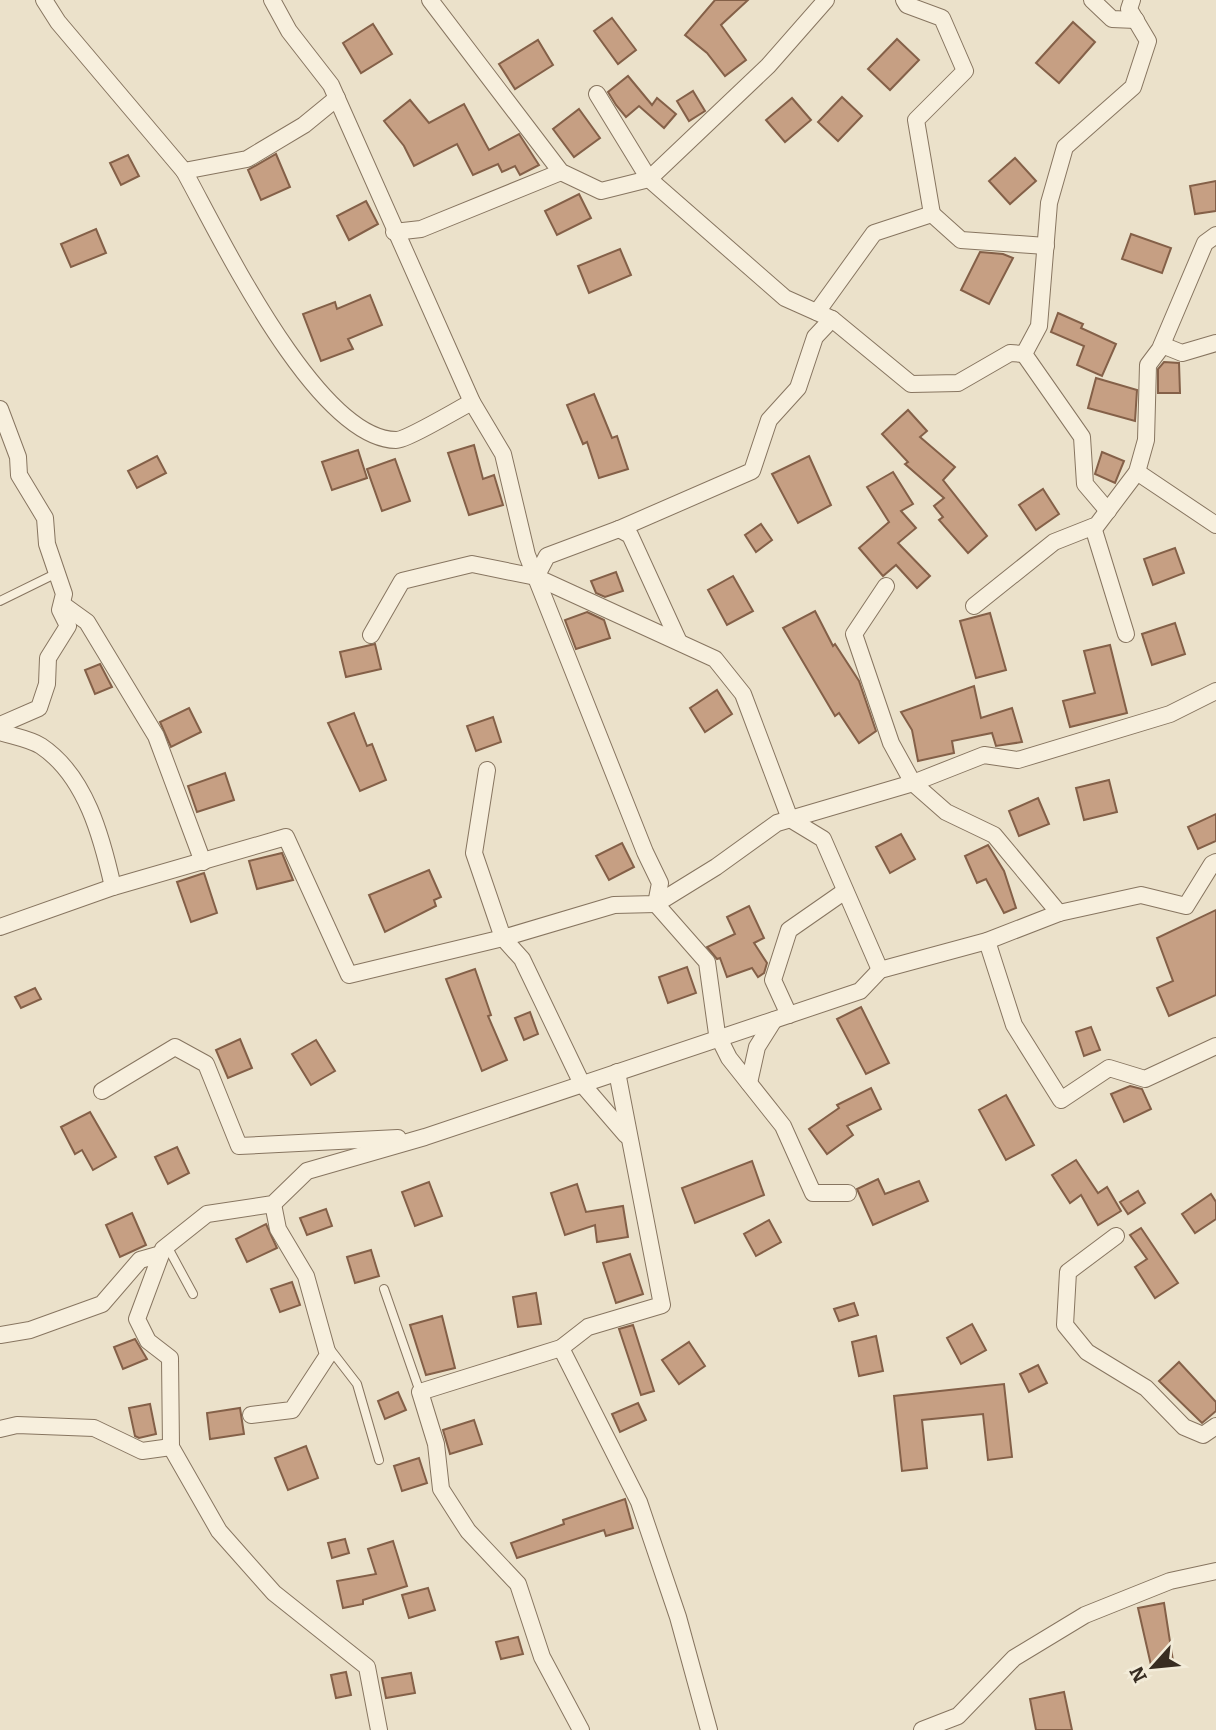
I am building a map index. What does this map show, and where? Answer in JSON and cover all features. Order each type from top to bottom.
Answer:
[{"type":"street","points":[[44,0],[58,22],[184,171],[274,333],[321,394],[369,435],[398,440],[472,402]]},
{"type":"street","points":[[272,0],[289,31],[331,85],[394,232],[472,402],[503,454],[527,555],[645,852],[660,883],[656,904]]},
{"type":"street","points":[[430,0],[561,172],[601,191],[649,179],[768,65],[826,0]]},
{"type":"street","points":[[904,0],[907,5],[942,18],[965,71],[916,120],[932,214],[961,240],[1046,246]]},
{"type":"street","points":[[1092,0],[1112,19],[1136,20]]},
{"type":"street","points":[[1024,355],[1039,326],[1049,203],[1065,148],[1133,87],[1148,41],[1129,9],[1132,0]]},
{"type":"street","points":[[597,94],[649,179],[785,298],[824,315],[911,384],[958,383],[1010,354],[1024,355]]},
{"type":"street","points":[[184,171],[247,159],[304,125],[337,98]]},
{"type":"street","points":[[394,232],[421,229],[561,172]]},
{"type":"street","points":[[536,577],[547,556],[619,529],[752,471],[769,421],[798,388],[824,315],[874,233],[932,214]]},
{"type":"street","points":[[974,606],[1054,542],[1093,527],[1137,472],[1146,440],[1148,365],[1162,345],[1205,243],[1216,234]]},
{"type":"street","points":[[1162,345],[1182,353],[1216,343]]},
{"type":"street","points":[[1024,355],[1082,437],[1085,484],[1108,511]]},
{"type":"street","points":[[0,409],[18,457],[19,475],[45,519],[47,544],[64,594],[61,610],[68,626],[48,658],[47,684],[39,708],[0,725]]},
{"type":"street","points":[[1137,472],[1216,525]]},
{"type":"street","points":[[1093,527],[1126,634]]},
{"type":"street","points":[[619,529],[630,535],[679,642]]},
{"type":"street","points":[[370,635],[402,581],[472,564],[536,577],[715,659],[743,694],[790,819],[823,839],[880,970]]},
{"type":"street","points":[[886,586],[854,634],[891,743],[913,783],[946,812],[994,835],[1059,913]]},
{"type":"street","points":[[62,604],[88,622],[156,736],[203,862]]},
{"type":"street","points":[[0,927],[113,887],[286,837],[349,975],[503,938],[614,905],[656,904],[716,867],[777,823],[913,783],[984,755],[1018,760],[1158,718],[1216,691]]},
{"type":"street","points":[[0,732],[40,746],[70,774],[104,846],[113,887]]},
{"type":"street","points":[[487,770],[474,853],[503,938],[522,959],[582,1084],[627,1137]]},
{"type":"street","points":[[0,1335],[30,1330],[102,1304],[140,1260],[164,1250],[207,1214],[274,1204],[307,1171],[425,1137],[860,991],[880,970],[987,941],[1059,913],[1141,895],[1186,906],[1212,864],[1216,862]]},
{"type":"street","points":[[781,1018],[774,980],[789,930],[845,891]]},
{"type":"street","points":[[656,904],[707,962],[719,1038],[729,1058],[783,1126],[813,1193],[848,1193]]},
{"type":"street","points":[[987,941],[1014,1025],[1061,1100],[1109,1068],[1145,1079],[1216,1046]]},
{"type":"street","points":[[749,1083],[757,1047],[781,1018]]},
{"type":"street","points":[[102,1091],[175,1047],[206,1064],[239,1146],[425,1137]]},
{"type":"street","points":[[581,1730],[542,1657],[518,1584],[468,1531],[441,1489],[436,1444],[419,1392],[561,1348],[588,1327],[662,1305],[627,1137],[617,1072]]},
{"type":"street","points":[[251,1415],[292,1410],[328,1355],[306,1276],[278,1229],[274,1204]]},
{"type":"street","points":[[1116,1237],[1069,1272],[1065,1325],[1087,1352],[1146,1388],[1184,1427],[1203,1435],[1216,1426]]},
{"type":"street","points":[[164,1250],[137,1319],[148,1341],[170,1358],[171,1447],[219,1531],[274,1594],[367,1667],[379,1730]]},
{"type":"street","points":[[561,1348],[639,1502],[678,1617],[709,1730]]},
{"type":"street","points":[[0,1429],[17,1425],[94,1428],[142,1451],[171,1447]]},
{"type":"street","points":[[922,1730],[958,1716],[1014,1658],[1085,1615],[1170,1581],[1216,1571]]},
{"type":"lane","points":[[0,601],[58,572]]},
{"type":"lane","points":[[164,1250],[193,1294]]},
{"type":"lane","points":[[384,1289],[419,1392]]},
{"type":"lane","points":[[324,1340],[357,1384],[379,1460]]},
{"type":"building","points":[[715,0],[748,0],[721,25],[746,60],[725,76],[707,53],[685,35]]},
{"type":"building","points":[[612,18],[636,50],[618,64],[594,31]]},
{"type":"building","points":[[1073,22],[1095,42],[1059,83],[1036,63]]},
{"type":"building","points":[[373,24],[392,54],[361,73],[343,43]]},
{"type":"building","points":[[897,39],[919,60],[890,90],[868,69]]},
{"type":"building","points":[[538,40],[553,65],[515,89],[499,64]]},
{"type":"building","points":[[628,76],[652,105],[657,98],[676,114],[664,128],[639,106],[626,117],[616,105],[608,92]]},
{"type":"building","points":[[693,91],[705,111],[689,121],[677,101]]},
{"type":"building","points":[[842,97],[862,116],[838,141],[818,122]]},
{"type":"building","points":[[792,98],[811,120],[785,142],[766,120]]},
{"type":"building","points":[[410,100],[429,123],[464,104],[489,150],[519,134],[539,165],[520,175],[515,166],[502,172],[498,164],[473,175],[457,144],[414,166],[404,146],[384,121]]},
{"type":"building","points":[[579,109],[600,138],[574,157],[553,129]]},
{"type":"building","points":[[276,154],[290,187],[261,200],[248,170]]},
{"type":"building","points":[[128,155],[139,176],[121,185],[110,163]]},
{"type":"building","points":[[1015,158],[1036,181],[1010,204],[989,181]]},
{"type":"building","points":[[1216,181],[1216,211],[1195,214],[1190,186]]},
{"type":"building","points":[[579,194],[591,218],[557,235],[545,211]]},
{"type":"building","points":[[366,201],[378,224],[349,240],[337,216]]},
{"type":"building","points":[[96,229],[106,253],[71,267],[61,244]]},
{"type":"building","points":[[1131,234],[1171,248],[1162,273],[1122,259]]},
{"type":"building","points":[[620,249],[631,275],[589,293],[578,266]]},
{"type":"building","points":[[980,252],[1003,254],[1013,258],[989,304],[961,290]]},
{"type":"building","points":[[370,295],[382,325],[348,339],[353,349],[321,361],[303,314],[335,302],[337,309]]},
{"type":"building","points":[[1058,313],[1083,324],[1081,328],[1116,344],[1102,376],[1077,365],[1084,346],[1051,332]]},
{"type":"building","points":[[1164,362],[1179,363],[1180,393],[1158,393],[1158,369]]},
{"type":"building","points":[[1096,378],[1137,390],[1135,421],[1088,408]]},
{"type":"building","points":[[594,394],[612,438],[617,436],[628,469],[599,478],[587,442],[583,444],[567,405]]},
{"type":"building","points":[[908,410],[927,431],[920,437],[955,467],[943,480],[987,536],[968,553],[939,520],[943,517],[934,506],[944,498],[905,464],[908,462],[882,434]]},
{"type":"building","points":[[474,445],[483,479],[494,475],[503,505],[469,515],[448,453]]},
{"type":"building","points":[[358,450],[367,478],[332,490],[322,462]]},
{"type":"building","points":[[1102,452],[1124,461],[1115,483],[1095,474]]},
{"type":"building","points":[[157,456],[166,473],[137,488],[128,471]]},
{"type":"building","points":[[809,456],[831,505],[798,523],[772,474]]},
{"type":"building","points":[[395,459],[410,501],[382,511],[367,469]]},
{"type":"building","points":[[893,472],[913,504],[901,511],[916,528],[898,543],[930,576],[917,588],[896,565],[883,576],[859,548],[889,522],[867,487]]},
{"type":"building","points":[[1043,489],[1059,514],[1036,530],[1019,505]]},
{"type":"building","points":[[761,524],[772,540],[756,552],[745,535]]},
{"type":"building","points":[[1175,548],[1184,573],[1153,585],[1144,559]]},
{"type":"building","points":[[616,572],[623,591],[605,597],[596,593],[591,581]]},
{"type":"building","points":[[733,576],[753,611],[727,625],[708,590]]},
{"type":"building","points":[[815,611],[833,646],[835,644],[859,681],[876,731],[859,743],[839,713],[835,716],[783,628]]},
{"type":"building","points":[[587,612],[604,620],[610,638],[576,649],[565,620]]},
{"type":"building","points":[[990,613],[1006,670],[976,678],[960,621]]},
{"type":"building","points":[[1175,623],[1185,654],[1152,665],[1142,634]]},
{"type":"building","points":[[375,644],[381,669],[346,677],[340,652]]},
{"type":"building","points":[[1110,645],[1127,713],[1070,727],[1063,701],[1095,693],[1084,651]]},
{"type":"building","points":[[100,664],[112,687],[95,694],[85,670]]},
{"type":"building","points":[[974,686],[981,718],[1012,708],[1022,742],[996,746],[992,733],[952,741],[954,753],[918,761],[912,730],[901,712]]},
{"type":"building","points":[[717,690],[732,714],[705,732],[690,708]]},
{"type":"building","points":[[189,708],[201,732],[171,747],[160,722]]},
{"type":"building","points":[[354,713],[367,746],[372,744],[386,780],[360,791],[328,723]]},
{"type":"building","points":[[493,717],[501,742],[476,751],[467,726]]},
{"type":"building","points":[[225,773],[234,800],[197,812],[188,786]]},
{"type":"building","points":[[1109,780],[1117,812],[1084,820],[1076,788]]},
{"type":"building","points":[[1038,798],[1049,824],[1019,836],[1009,811]]},
{"type":"building","points":[[1216,814],[1216,841],[1198,849],[1188,827]]},
{"type":"building","points":[[901,834],[915,859],[890,873],[876,847]]},
{"type":"building","points":[[622,843],[634,867],[609,880],[596,856]]},
{"type":"building","points":[[988,845],[1004,871],[1016,908],[1004,913],[986,879],[977,883],[965,856]]},
{"type":"building","points":[[282,853],[293,880],[257,889],[249,861]]},
{"type":"building","points":[[429,870],[441,897],[434,900],[436,906],[385,932],[369,895]]},
{"type":"building","points":[[204,873],[217,913],[191,922],[177,882]]},
{"type":"building","points":[[749,906],[764,938],[754,943],[767,963],[764,973],[758,977],[752,968],[727,977],[720,958],[717,959],[707,947],[735,934],[727,917]]},
{"type":"building","points":[[1216,910],[1216,995],[1169,1016],[1157,988],[1173,981],[1157,938]]},
{"type":"building","points":[[687,967],[696,993],[668,1003],[659,977]]},
{"type":"building","points":[[475,969],[491,1015],[488,1016],[507,1060],[482,1071],[446,979]]},
{"type":"building","points":[[35,988],[41,999],[21,1008],[15,997]]},
{"type":"building","points":[[861,1007],[889,1063],[866,1074],[837,1019]]},
{"type":"building","points":[[530,1012],[538,1034],[524,1040],[515,1018]]},
{"type":"building","points":[[1091,1027],[1100,1050],[1084,1056],[1076,1032]]},
{"type":"building","points":[[240,1039],[252,1068],[228,1078],[216,1050]]},
{"type":"building","points":[[316,1040],[335,1071],[311,1085],[292,1054]]},
{"type":"building","points":[[1130,1086],[1142,1089],[1151,1109],[1124,1122],[1111,1094]]},
{"type":"building","points":[[871,1088],[881,1109],[847,1126],[853,1135],[827,1154],[809,1129],[839,1108],[837,1105]]},
{"type":"building","points":[[1006,1095],[1034,1145],[1006,1160],[979,1110]]},
{"type":"building","points":[[90,1112],[116,1157],[93,1170],[82,1150],[75,1154],[61,1127]]},
{"type":"building","points":[[177,1147],[189,1173],[168,1184],[155,1157]]},
{"type":"building","points":[[1076,1160],[1098,1193],[1107,1187],[1121,1211],[1098,1225],[1081,1195],[1070,1203],[1052,1175]]},
{"type":"building","points":[[752,1161],[764,1195],[695,1223],[682,1188]]},
{"type":"building","points":[[878,1179],[885,1194],[919,1181],[928,1201],[873,1225],[857,1189]]},
{"type":"building","points":[[429,1182],[442,1216],[415,1226],[402,1192]]},
{"type":"building","points":[[577,1184],[586,1212],[623,1206],[628,1237],[597,1242],[595,1225],[565,1235],[551,1193]]},
{"type":"building","points":[[1138,1191],[1145,1203],[1128,1214],[1120,1202]]},
{"type":"building","points":[[1211,1194],[1216,1202],[1216,1219],[1195,1233],[1182,1214]]},
{"type":"building","points":[[326,1209],[332,1226],[307,1235],[300,1218]]},
{"type":"building","points":[[132,1213],[146,1245],[120,1257],[106,1225]]},
{"type":"building","points":[[769,1220],[781,1242],[756,1256],[744,1234]]},
{"type":"building","points":[[266,1224],[277,1248],[247,1262],[236,1239]]},
{"type":"building","points":[[1141,1228],[1178,1283],[1155,1298],[1135,1267],[1147,1259],[1130,1235]]},
{"type":"building","points":[[371,1250],[379,1276],[355,1283],[347,1257]]},
{"type":"building","points":[[630,1254],[643,1294],[616,1303],[603,1263]]},
{"type":"building","points":[[292,1282],[300,1305],[280,1312],[271,1289]]},
{"type":"building","points":[[536,1293],[541,1324],[518,1327],[513,1297]]},
{"type":"building","points":[[854,1303],[858,1315],[839,1321],[834,1309]]},
{"type":"building","points":[[442,1316],[455,1368],[426,1375],[410,1325]]},
{"type":"building","points":[[972,1324],[986,1350],[961,1364],[947,1338]]},
{"type":"building","points":[[633,1325],[654,1391],[641,1395],[619,1329]]},
{"type":"building","points":[[876,1336],[883,1371],[859,1376],[852,1342]]},
{"type":"building","points":[[135,1339],[147,1359],[123,1369],[114,1347]]},
{"type":"building","points":[[689,1342],[705,1366],[679,1384],[662,1360]]},
{"type":"building","points":[[1179,1362],[1216,1402],[1216,1411],[1202,1423],[1159,1381]]},
{"type":"building","points":[[1038,1365],[1047,1383],[1029,1392],[1020,1374]]},
{"type":"building","points":[[1004,1384],[1012,1457],[988,1460],[983,1414],[922,1420],[927,1468],[902,1471],[894,1396]]},
{"type":"building","points":[[398,1392],[406,1410],[385,1419],[378,1401]]},
{"type":"building","points":[[638,1403],[646,1420],[620,1432],[612,1414]]},
{"type":"building","points":[[150,1404],[156,1434],[139,1438],[135,1436],[129,1408]]},
{"type":"building","points":[[240,1408],[244,1434],[210,1439],[207,1413]]},
{"type":"building","points":[[474,1420],[482,1444],[450,1454],[443,1430]]},
{"type":"building","points":[[306,1446],[318,1478],[288,1490],[275,1458]]},
{"type":"building","points":[[419,1458],[427,1483],[402,1491],[394,1466]]},
{"type":"building","points":[[625,1499],[633,1528],[606,1536],[604,1530],[517,1558],[511,1543],[564,1524],[563,1520]]},
{"type":"building","points":[[345,1539],[349,1553],[332,1558],[328,1543]]},
{"type":"building","points":[[393,1541],[407,1586],[363,1600],[363,1604],[343,1608],[337,1581],[376,1574],[368,1549]]},
{"type":"building","points":[[428,1588],[435,1610],[409,1618],[402,1595]]},
{"type":"building","points":[[1164,1603],[1173,1661],[1151,1665],[1138,1608]]},
{"type":"building","points":[[518,1637],[523,1654],[501,1659],[496,1642]]},
{"type":"building","points":[[346,1672],[351,1695],[336,1698],[331,1675]]},
{"type":"building","points":[[411,1673],[415,1693],[386,1698],[382,1678]]},
{"type":"building","points":[[1064,1692],[1072,1730],[1036,1730],[1030,1699]]}]
